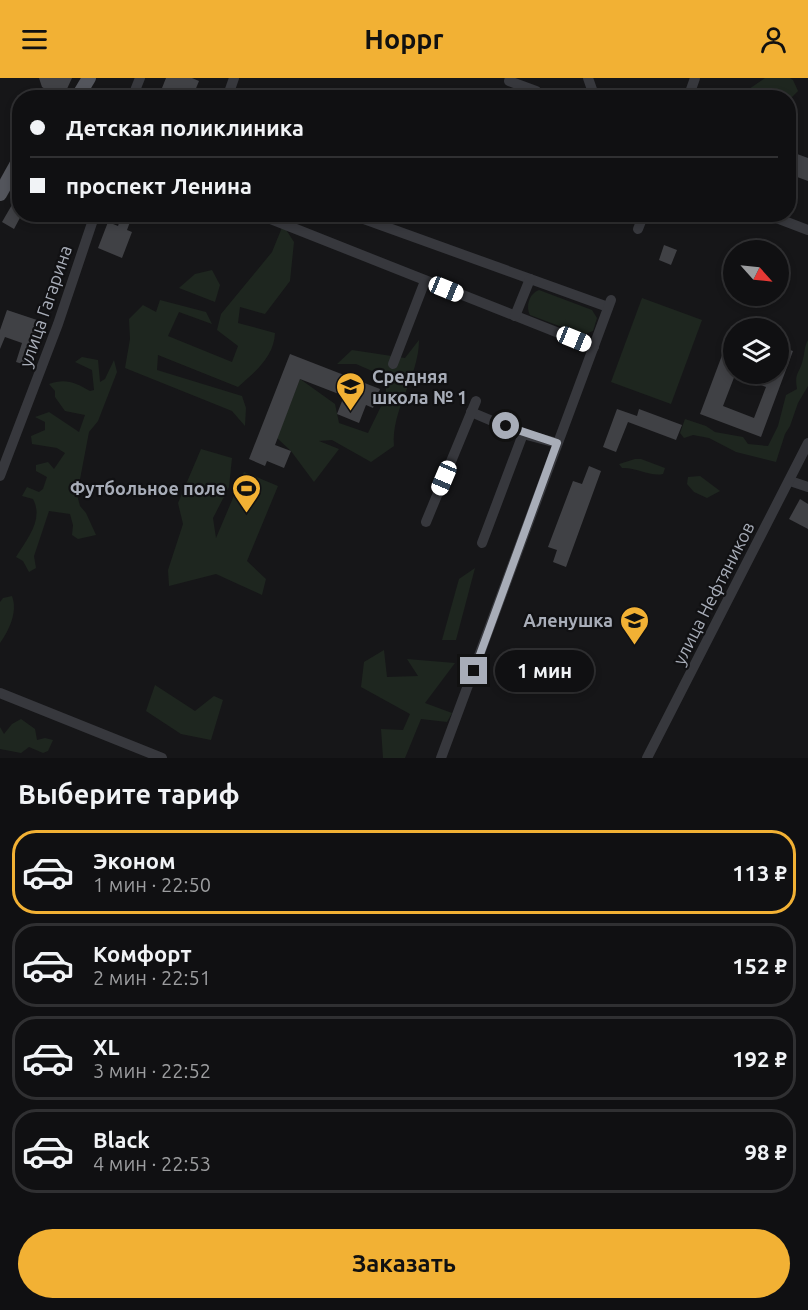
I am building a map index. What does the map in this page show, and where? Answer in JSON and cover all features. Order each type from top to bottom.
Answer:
[{"type":"main road","points":[[0,194],[12,172]]},
{"type":"street","points":[[510,78],[509,81],[533,90]]},
{"type":"street","name":"улица Гагарина","points":[[0,476],[58,324],[92,222]]},
{"type":"street","points":[[278,222],[594,347]]},
{"type":"street","points":[[372,222],[530,279],[609,304],[441,758]]},
{"type":"street","points":[[638,229],[641,222]]},
{"type":"street","points":[[787,222],[808,230]]},
{"type":"street","points":[[515,316],[530,279]]},
{"type":"street","points":[[393,364],[425,281]]},
{"type":"street","points":[[426,522],[476,401]]},
{"type":"street","points":[[471,412],[524,434],[557,443]]},
{"type":"street","points":[[482,543],[524,434]]},
{"type":"street","name":"улица Нефтяников","points":[[647,758],[808,443]]},
{"type":"street","points":[[790,481],[808,487]]},
{"type":"street","points":[[0,693],[162,758]]},
{"type":"shaded area","points":[[765,78],[790,78],[798,91],[796,93],[796,90],[747,90]]},
{"type":"shaded area","points":[[283,225],[294,242],[290,281],[265,314],[240,307],[238,323],[275,333],[271,349],[257,370],[238,387],[158,355],[157,370],[242,396],[246,408],[245,426],[232,411],[125,368],[130,339],[129,319],[143,305],[156,312],[160,300],[206,312],[212,324],[179,312],[168,336],[232,362],[238,346],[217,330],[221,314],[272,252]]},
{"type":"shaded area","points":[[212,270],[220,285],[215,302],[179,288],[195,274]]},
{"type":"shaded area","points":[[539,290],[592,310],[597,318],[593,331],[583,335],[530,315],[529,300]]},
{"type":"shaded area","points":[[642,298],[702,320],[671,404],[611,382]]},
{"type":"shaded area","points":[[419,340],[415,367],[397,419],[394,446],[371,462],[332,440],[319,441],[339,449],[314,482],[291,451],[277,438],[300,379],[335,404],[339,423],[368,433],[386,396],[386,377],[356,364],[337,364],[352,350],[405,358]]},
{"type":"shaded area","points":[[808,340],[808,386],[798,403],[776,462],[736,452],[709,438],[693,435],[684,438],[680,433],[685,419],[706,426],[715,432],[743,437],[748,444],[768,446],[778,426],[786,395],[797,389],[797,376]]},
{"type":"shaded area","points":[[82,357],[98,360],[100,382],[105,379],[114,360],[117,372],[98,421],[89,432],[77,495],[80,506],[86,513],[96,535],[78,539],[72,535],[73,525],[70,514],[49,511],[34,556],[36,568],[29,572],[23,561],[16,557],[33,529],[37,514],[33,499],[22,496],[27,487],[39,492],[43,489],[47,477],[36,471],[36,465],[48,462],[54,469],[65,453],[57,448],[32,444],[31,436],[45,430],[45,422],[35,417],[49,412],[79,432],[85,415],[65,411],[49,384],[65,381],[75,383],[90,391],[94,390],[92,370],[75,362]]},
{"type":"shaded area","points":[[201,449],[232,458],[229,487],[213,518],[216,538],[244,472],[278,486],[247,561],[266,579],[262,595],[216,574],[169,586],[168,570],[183,524],[178,503]]},
{"type":"shaded area","points":[[635,459],[665,468],[663,474],[622,468],[619,464]]},
{"type":"shaded area","points":[[700,476],[720,491],[707,498],[694,492],[687,484],[688,477]]},
{"type":"shaded area","points":[[475,568],[456,640],[442,640],[459,579]]},
{"type":"shaded area","points":[[12,596],[13,614],[0,643],[0,602],[3,598]]},
{"type":"shaded area","points":[[384,650],[387,677],[418,676],[407,659],[455,663],[425,703],[452,713],[447,722],[421,719],[405,758],[383,758],[381,729],[403,730],[410,714],[361,687],[364,662]]},
{"type":"shaded area","points":[[155,685],[195,711],[214,696],[223,700],[211,740],[181,734],[146,711]]},
{"type":"shaded area","points":[[21,719],[35,729],[37,740],[45,738],[53,740],[48,751],[43,753],[29,747],[21,753],[0,749],[0,727],[4,734],[12,724]]},
{"type":"building","points":[[39,78],[72,78],[66,90],[47,90],[42,87]]},
{"type":"building","points":[[166,78],[192,78],[199,81],[195,90],[161,90]]},
{"type":"building","points":[[796,154],[808,158],[808,181],[796,177]]},
{"type":"building","points":[[12,205],[12,222],[18,222],[14,229],[2,222]]},
{"type":"building","points":[[108,222],[118,226],[119,222],[130,222],[127,230],[132,232],[122,258],[98,248]]},
{"type":"building","points":[[664,245],[677,250],[671,265],[659,260]]},
{"type":"building","points":[[7,310],[43,322],[29,366],[16,362],[22,343],[5,337],[0,349],[0,330]]},
{"type":"building","points":[[789,350],[793,351],[789,362]]},
{"type":"building","points":[[723,353],[723,384],[732,384],[723,406],[754,418],[766,387],[758,384],[781,384],[761,437],[700,414]]},
{"type":"building","name":"Средняя школа № 1","points":[[290,354],[380,389],[373,408],[366,405],[359,423],[337,414],[344,396],[300,379],[275,445],[291,451],[284,468],[267,461],[265,466],[249,459]]},
{"type":"building","points":[[617,409],[637,416],[639,409],[682,425],[676,440],[628,422],[616,452],[603,447]]},
{"type":"building","points":[[589,466],[601,471],[566,567],[553,562],[557,550],[548,547],[573,481],[582,484]]},
{"type":"building","points":[[800,499],[808,504],[808,529],[789,519]]},
{"type":"place","name":"Средняя школа № 1","points":[[351,412]]},
{"type":"place","name":"Футбольное поле","points":[[247,514]]},
{"type":"place","name":"Аленушка","points":[[634,646]]},
{"type":"route","points":[[474,671],[557,443],[524,434],[506,426]]}]
